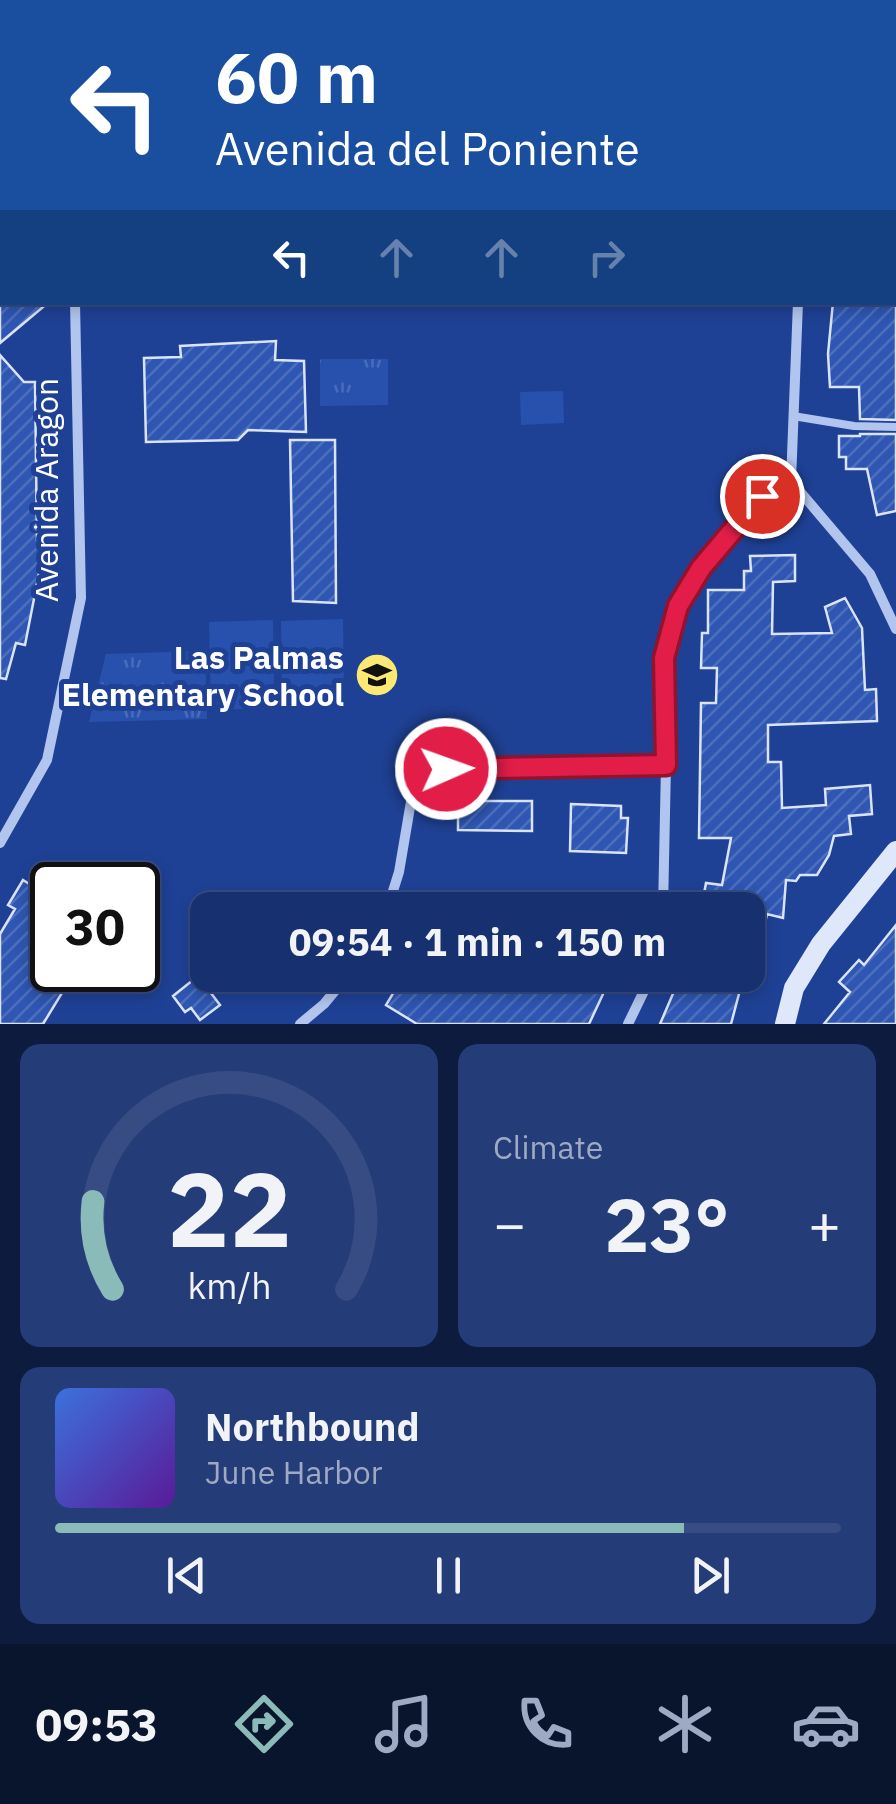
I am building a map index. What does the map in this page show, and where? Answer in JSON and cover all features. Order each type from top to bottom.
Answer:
[{"type":"street","name":"Avenida Aragon","points":[[0,842],[47,760],[81,598],[75,305]]},
{"type":"street","points":[[798,305],[791,481],[870,574],[896,629]]},
{"type":"street","points":[[663,892],[664,658],[678,606],[701,568],[762,496],[791,481]]},
{"type":"street","points":[[392,892],[415,778],[446,769],[666,765]]},
{"type":"street","points":[[785,1024],[794,988],[821,944],[896,851]]},
{"type":"street","points":[[300,1024],[334,992]]},
{"type":"street","points":[[628,1024],[644,992]]},
{"type":"lane","points":[[793,416],[854,426],[896,426]]},
{"type":"green space","points":[[320,359],[388,359],[388,405],[320,406]]},
{"type":"green space","points":[[563,391],[564,423],[521,425],[520,392]]},
{"type":"green space","points":[[343,619],[344,706],[282,707],[281,621]]},
{"type":"green space","points":[[273,620],[274,708],[211,710],[209,622]]},
{"type":"green space","points":[[205,651],[207,719],[89,722],[106,654]]},
{"type":"building","points":[[0,305],[45,305],[0,343]]},
{"type":"building","points":[[833,305],[896,305],[896,420],[860,419],[859,387],[830,387],[828,354]]},
{"type":"building","points":[[276,341],[275,360],[304,361],[306,432],[248,430],[238,440],[146,442],[144,358],[181,357],[180,346]]},
{"type":"building","points":[[0,355],[24,382],[35,382],[37,540],[41,540],[42,573],[25,645],[16,643],[6,679],[0,678]]},
{"type":"building","points":[[896,434],[896,511],[877,515],[867,469],[846,469],[846,457],[839,457],[839,436]]},
{"type":"building","points":[[290,440],[335,440],[336,603],[293,601]]},
{"type":"building","points":[[795,555],[795,581],[773,582],[772,634],[832,633],[825,607],[845,598],[862,628],[865,690],[876,689],[877,721],[768,725],[768,762],[781,762],[782,808],[826,805],[825,789],[870,785],[872,814],[849,816],[851,834],[834,836],[829,855],[817,875],[786,880],[783,918],[767,914],[765,923],[765,892],[704,892],[706,883],[722,885],[731,838],[699,838],[701,703],[716,703],[717,668],[701,668],[702,633],[708,633],[708,590],[744,590],[744,571],[751,571],[750,556]]},
{"type":"building","points":[[458,801],[532,801],[532,831],[458,830]]},
{"type":"building","points":[[571,804],[621,806],[621,818],[628,818],[626,853],[570,851]]},
{"type":"building","points":[[23,880],[30,884],[30,992],[63,992],[43,1024],[0,1024],[0,934],[15,909],[8,905]]},
{"type":"building","points":[[896,925],[896,1024],[824,1024],[850,992],[839,982],[859,960],[864,965]]},
{"type":"building","points":[[190,982],[190,992],[210,992],[220,1005],[200,1020],[191,1008],[185,1012],[173,996]]},
{"type":"building","points":[[394,992],[604,992],[589,1024],[417,1024],[386,1005]]},
{"type":"building","points":[[674,992],[739,992],[731,1024],[660,1024]]},
{"type":"place","name":"Las Palmas Elementary School","points":[[377,675]]},
{"type":"route","points":[[446,769],[666,765],[664,658],[678,606],[701,568],[762,496]]}]
